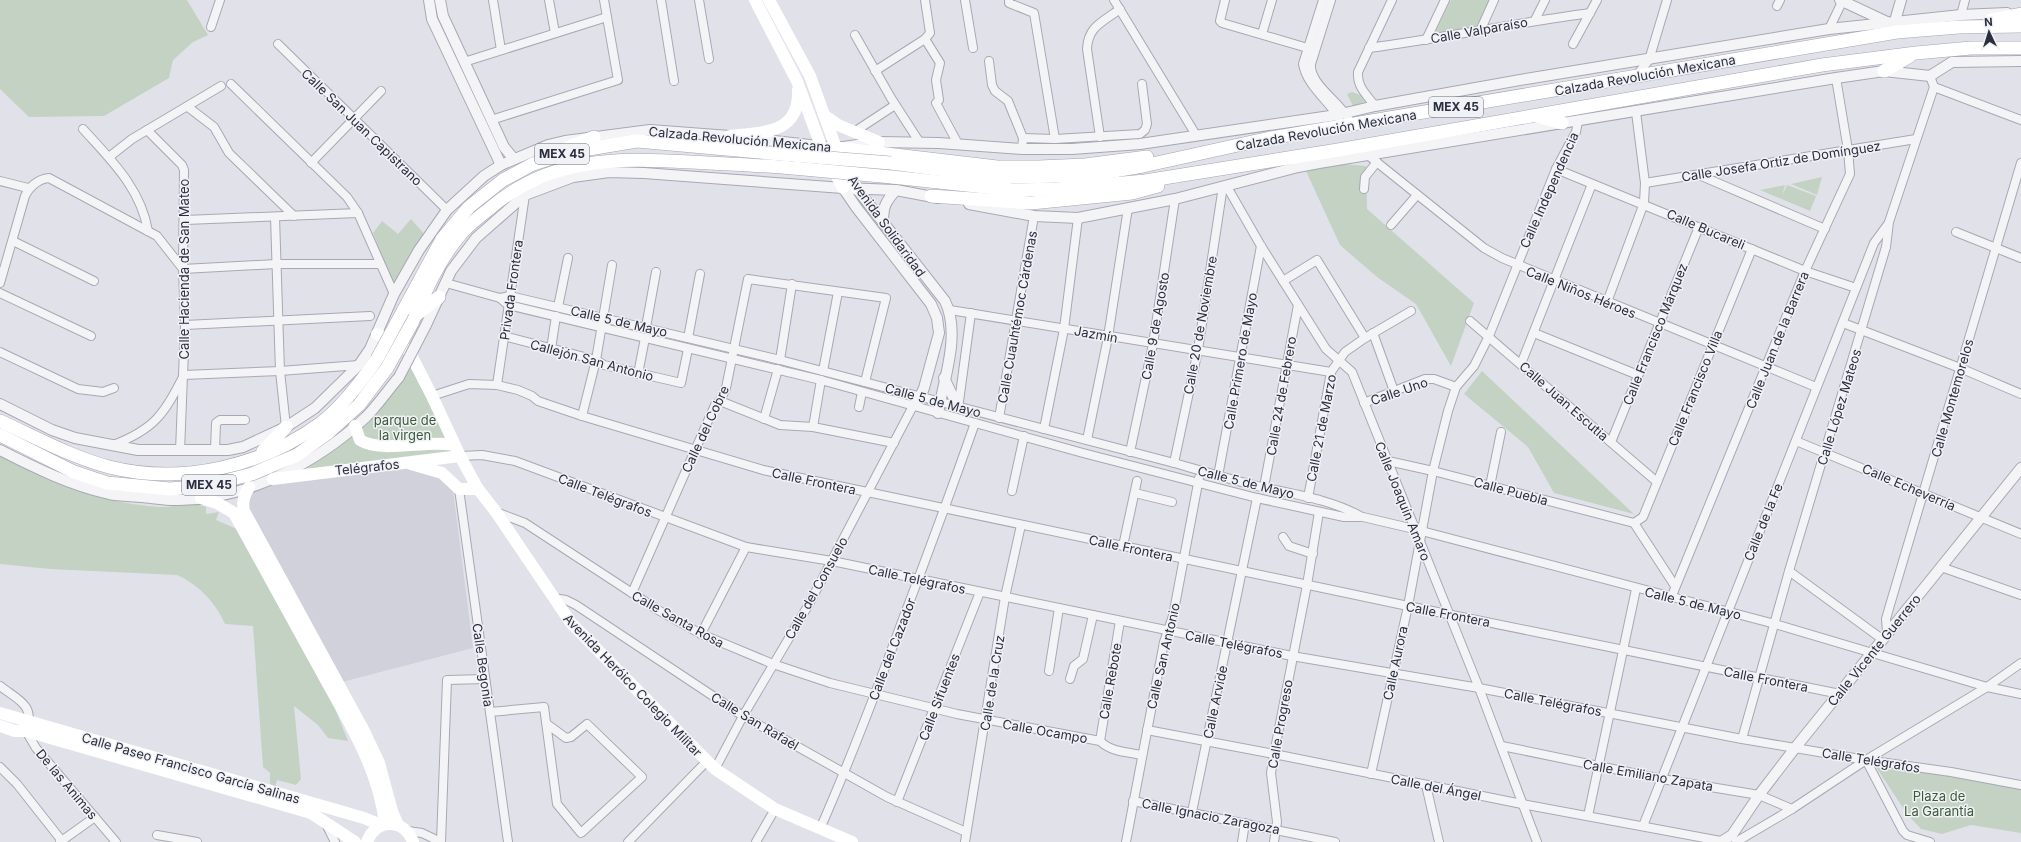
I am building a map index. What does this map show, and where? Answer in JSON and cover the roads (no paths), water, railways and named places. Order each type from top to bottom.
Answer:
[{"type":"main road","name":"Avenida Solidaridad","points":[[755,0],[797,81],[821,146],[843,188]]},
{"type":"main road","name":"Avenida Solidaridad","points":[[769,0],[810,76],[836,148],[857,189]]},
{"type":"main road","points":[[1960,21],[2021,14]]},
{"type":"main road","name":"Calzada Revolución Mexicana","points":[[792,161],[891,163],[990,176],[1061,176],[1102,173],[1142,166],[1345,120],[1636,77],[1960,21],[2021,26]]},
{"type":"main road","name":"Calzada Revolución Mexicana","points":[[792,161],[892,177],[1013,190],[1145,181],[1188,174],[1298,162],[1533,115],[1822,65],[1916,53],[1971,48],[2019,49]]},
{"type":"main road","points":[[1884,72],[1916,53]]},
{"type":"main road","points":[[730,136],[772,130],[791,120],[798,103],[797,81]]},
{"type":"main road","points":[[1533,115],[1562,123]]},
{"type":"main road","points":[[825,116],[838,125],[879,142]]},
{"type":"main road","points":[[544,159],[594,137]]},
{"type":"main road","name":"MEX 45","points":[[410,316],[442,239],[469,207],[503,180],[521,169],[544,159],[571,152],[637,141],[792,161]]},
{"type":"main road","points":[[836,148],[997,167],[1039,168],[1085,165],[1208,151]]},
{"type":"main road","name":"MEX 45","points":[[0,436],[74,472],[107,483],[170,489],[205,486],[252,474],[297,455],[328,433],[359,405],[436,270],[460,235],[508,194],[545,175],[579,165],[615,160],[743,164],[792,161]]},
{"type":"main road","points":[[931,196],[1031,203],[1083,199],[1132,193],[1188,174]]},
{"type":"main road","points":[[410,316],[439,298]]},
{"type":"main road","name":"Avenida Heróico Colegio Militar","points":[[377,334],[399,344],[408,351],[478,489],[496,512],[552,598],[571,623],[711,765],[775,809],[852,842]]},
{"type":"main road","name":"MEX 45","points":[[0,420],[76,456],[108,467],[139,473],[192,473],[219,470],[256,458],[291,442],[322,422],[382,364]]},
{"type":"main road","points":[[355,426],[360,440],[371,445],[441,443],[457,450]]},
{"type":"main road","points":[[256,458],[286,427]]},
{"type":"main road","name":"Telégrafos","points":[[273,478],[407,463],[457,450]]},
{"type":"main road","points":[[407,463],[442,474],[459,489],[478,489]]},
{"type":"main road","points":[[250,487],[244,495],[244,511],[364,731],[378,763],[392,811],[413,842]]},
{"type":"main road","points":[[201,498],[217,503],[234,513],[356,735],[370,766],[383,805],[383,825]]},
{"type":"main road","name":"Calle Paseo Francisco García Salinas","points":[[0,713],[28,727],[311,813],[324,820],[355,842]]},
{"type":"main road","name":"Calle Paseo Francisco García Salinas","points":[[0,726],[15,731],[28,727],[364,818],[383,825]]},
{"type":"main road","points":[[364,818],[370,817],[377,811],[380,796]]},
{"type":"main road","points":[[367,842],[374,830],[383,825],[403,828]]},
{"type":"street","points":[[212,26],[220,0]]},
{"type":"street","points":[[429,0],[432,19],[501,165]]},
{"type":"street","points":[[440,0],[443,16],[464,62],[504,147],[513,158]]},
{"type":"street","points":[[493,0],[501,50]]},
{"type":"street","points":[[549,0],[555,33]]},
{"type":"street","points":[[491,120],[618,80],[604,0]]},
{"type":"street","points":[[661,0],[674,81]]},
{"type":"street","points":[[699,0],[709,59]]},
{"type":"street","points":[[875,71],[925,39],[930,33],[924,0]]},
{"type":"street","points":[[965,0],[973,48]]},
{"type":"street","points":[[1008,0],[1009,3],[1034,13],[1055,139]]},
{"type":"street","points":[[1114,0],[1196,135]]},
{"type":"street","points":[[1225,0],[1220,21],[1311,49]]},
{"type":"street","points":[[1262,34],[1272,0]]},
{"type":"street","points":[[1323,0],[1311,49],[1308,72],[1345,120]]},
{"type":"street","points":[[1311,49],[1331,0]]},
{"type":"street","points":[[1375,106],[1360,87],[1358,72],[1392,0]]},
{"type":"street","points":[[1426,40],[1445,0]]},
{"type":"street","points":[[1480,31],[1494,0]]},
{"type":"street","points":[[1535,20],[1545,0]]},
{"type":"street","points":[[1573,44],[1597,0]]},
{"type":"street","points":[[1636,77],[1649,60],[1666,0]]},
{"type":"street","points":[[1829,29],[1842,0],[1891,21],[1901,0]]},
{"type":"street","points":[[1960,21],[1965,0]]},
{"type":"street","points":[[1100,137],[1087,49],[1087,38],[1090,31],[1120,9]]},
{"type":"street","name":"Calle Valparaíso","points":[[1369,48],[1480,31],[1535,20],[1590,13]]},
{"type":"street","points":[[464,62],[607,17]]},
{"type":"street","name":"Calzada Revolución Mexicana","points":[[0,404],[52,430],[75,438],[138,450],[180,451],[244,447],[286,427],[315,408],[359,365],[370,349],[394,294],[419,250],[448,210],[484,176],[513,158],[548,145],[594,137],[650,130],[730,136],[836,148],[879,142],[920,142],[1022,149],[1140,144],[1196,135],[1345,120],[1375,106],[1649,60],[1730,44],[1829,29],[1891,21],[1960,21]]},
{"type":"street","points":[[855,35],[875,71],[920,142]]},
{"type":"street","points":[[925,39],[940,63],[936,80],[939,100],[936,103],[958,144]]},
{"type":"street","name":"Calle San Juan Capistrano","points":[[278,44],[448,210]]},
{"type":"street","points":[[989,61],[992,85],[1008,101],[1023,138],[1022,149]]},
{"type":"street","points":[[0,450],[68,482],[110,494],[176,500],[201,498],[250,487],[273,478],[300,465],[334,442],[367,416],[399,377],[451,272],[476,238],[525,195],[573,177],[609,172],[857,189],[896,190],[1034,216],[1078,218],[1175,199],[1224,186],[1298,162],[1373,159],[1562,123],[1836,78],[1884,72],[1930,76],[1952,62],[2021,61]]},
{"type":"street","points":[[1930,76],[1934,87],[2021,120]]},
{"type":"street","name":"Calle Juan de la Barrera","points":[[1671,598],[1805,271],[1850,174],[1848,150],[1836,78]]},
{"type":"street","points":[[231,84],[347,197],[358,213],[394,294]]},
{"type":"street","points":[[1023,138],[1055,139],[1140,134],[1146,130],[1147,124],[1142,84]]},
{"type":"street","points":[[109,158],[147,130],[221,86]]},
{"type":"street","name":"Calle López Mateos","points":[[1742,739],[1789,571],[1886,247],[1889,222],[1934,87]]},
{"type":"street","points":[[311,162],[381,91]]},
{"type":"street","points":[[854,132],[896,105]]},
{"type":"street","points":[[188,107],[214,127],[234,158],[294,216]]},
{"type":"street","points":[[1607,302],[1644,204],[1645,183],[1636,112]]},
{"type":"street","name":"Calle Independencia","points":[[1456,387],[1474,366],[1489,336],[1556,169],[1576,132],[1578,121]]},
{"type":"street","points":[[83,129],[125,176],[138,198],[146,217],[148,230]]},
{"type":"street","name":"Calle Hacienda de San Mateo","points":[[147,130],[182,165],[185,220],[183,269],[185,325],[180,451]]},
{"type":"street","name":"Calle Josefa Ortiz de Domínguez","points":[[1645,183],[1916,139]]},
{"type":"street","points":[[1364,189],[1364,177],[1373,159]]},
{"type":"street","name":"Calle Niños Héroes","points":[[1373,159],[1484,248],[1517,265],[1816,387]]},
{"type":"street","name":"Calle Montemorelos","points":[[1885,636],[1886,619],[1890,605],[2021,163]]},
{"type":"street","name":"Calle Bucareli","points":[[1556,169],[1805,271],[1856,288]]},
{"type":"street","points":[[1698,175],[1825,229]]},
{"type":"street","points":[[0,283],[2,266],[13,241],[28,188],[45,178],[49,178],[148,230],[165,244],[183,269],[276,264],[380,264]]},
{"type":"street","points":[[0,181],[28,188]]},
{"type":"street","points":[[1521,364],[1592,184]]},
{"type":"street","name":"Calle Joaquín Amaro","points":[[1224,186],[1326,349],[1352,372],[1502,746],[1537,842]]},
{"type":"street","name":"Calle 20 de Noviembre","points":[[1174,463],[1198,350],[1224,186]]},
{"type":"street","name":"Avenida Solidaridad","points":[[843,188],[931,304],[937,318],[938,333],[924,388],[920,397],[912,406]]},
{"type":"street","name":"Avenida Solidaridad","points":[[857,189],[945,301],[950,310],[952,331],[939,408]]},
{"type":"street","points":[[883,223],[883,210],[888,199],[896,190]]},
{"type":"street","name":"Privada Frontera","points":[[497,385],[525,195]]},
{"type":"street","points":[[1391,225],[1417,195]]},
{"type":"street","name":"Calle 9 de Agosto","points":[[1130,452],[1153,344],[1175,199]]},
{"type":"street","points":[[1087,440],[1108,337],[1128,208]]},
{"type":"street","points":[[185,220],[358,213]]},
{"type":"street","name":"Calle Cuauhtémoc Cárdenas","points":[[999,418],[1034,216]]},
{"type":"street","points":[[275,217],[280,371],[286,427]]},
{"type":"street","points":[[1044,429],[1064,329],[1078,218]]},
{"type":"street","name":"Calle de la Fe","points":[[1643,826],[1874,243],[1889,222]]},
{"type":"street","name":"Calle Francisco Márquez","points":[[1611,442],[1699,227]]},
{"type":"street","points":[[1956,232],[2021,258]]},
{"type":"street","points":[[13,241],[94,281]]},
{"type":"street","name":"Calle Primero de Mayo","points":[[1218,476],[1242,358],[1261,246]]},
{"type":"street","name":"Calle Francisco Villa","points":[[1634,523],[1643,516],[1752,249]]},
{"type":"street","points":[[551,349],[568,258]]},
{"type":"street","points":[[1283,281],[1317,260],[1365,338]]},
{"type":"street","points":[[582,416],[596,360],[612,264]]},
{"type":"street","points":[[646,327],[656,272]]},
{"type":"street","points":[[688,338],[700,274]]},
{"type":"street","name":"Calle del Cobre","points":[[632,593],[714,405],[720,401],[726,388],[748,279],[792,284]]},
{"type":"street","name":"Calle 5 de Mayo","points":[[446,283],[500,298],[508,305],[604,317],[780,360],[920,397],[939,408]]},
{"type":"street","points":[[780,360],[792,284],[886,298],[865,382]]},
{"type":"street","points":[[0,292],[91,336]]},
{"type":"street","points":[[823,371],[838,292]]},
{"type":"street","name":"Calle 5 de Mayo","points":[[500,298],[510,296],[601,327],[688,349],[778,369],[912,406],[939,408],[999,418],[1044,429],[1201,470],[1218,476],[1308,498],[1347,509],[1363,517]]},
{"type":"street","name":"Calle 24 de Febrero","points":[[1264,487],[1298,305]]},
{"type":"street","name":"Jazmín","points":[[950,310],[1017,320],[1108,337],[1331,372]]},
{"type":"street","name":"Calle 21 de Marzo","points":[[1308,498],[1331,372],[1345,352],[1373,333],[1411,311]]},
{"type":"street","points":[[957,412],[971,313]]},
{"type":"street","points":[[185,325],[370,316]]},
{"type":"street","name":"Calle Juan Escutia","points":[[1470,321],[1657,482]]},
{"type":"street","points":[[1843,323],[1960,368],[2021,394]]},
{"type":"street","points":[[1373,333],[1394,391]]},
{"type":"street","points":[[1534,333],[1638,375]]},
{"type":"street","name":"Callejón San Antonio","points":[[504,336],[596,360],[604,365],[681,384],[688,349]]},
{"type":"street","points":[[638,374],[645,338]]},
{"type":"street","points":[[0,352],[78,389],[103,392],[114,388]]},
{"type":"street","points":[[184,375],[280,371],[359,365]]},
{"type":"street","points":[[764,419],[778,369]]},
{"type":"street","name":"Calle Hacienda de San Mateo","points":[[113,445],[145,430],[155,420],[173,396],[184,375]]},
{"type":"street","points":[[944,378],[957,412]]},
{"type":"street","name":"Calle Uno","points":[[1364,403],[1425,379],[1434,379],[1456,387]]},
{"type":"street","points":[[813,427],[821,380]]},
{"type":"street","name":"Calle Frontera","points":[[432,396],[469,384],[497,385],[518,390],[532,396],[538,401],[582,416],[763,470],[1184,560],[1623,649],[1706,668],[1760,677],[1840,694]]},
{"type":"street","name":"Calle Aurora","points":[[1371,774],[1408,606],[1434,471],[1456,387]]},
{"type":"street","points":[[859,407],[862,392]]},
{"type":"street","points":[[720,401],[780,425],[813,427],[894,443]]},
{"type":"street","name":"Calle del Consuelo","points":[[628,842],[711,765],[743,716],[809,604],[912,406]]},
{"type":"street","name":"Calle 5 de Mayo","points":[[957,412],[975,422],[1198,483],[1320,512],[1344,517],[1363,517],[1414,529],[1636,589],[1775,624],[1987,687],[2021,694]]},
{"type":"street","points":[[215,450],[216,423],[220,420],[245,420]]},
{"type":"street","name":"Calle del Cazador","points":[[820,829],[845,773],[945,510],[975,422]]},
{"type":"street","points":[[1490,486],[1501,432]]},
{"type":"street","points":[[1012,491],[1024,436]]},
{"type":"street","name":"Calle Echeverría","points":[[1796,441],[2021,534]]},
{"type":"street","name":"Calle Telégrafos","points":[[457,450],[515,461],[664,518],[746,547],[832,561],[1292,656],[1479,688],[1742,739],[1866,760],[1951,772],[2021,785]]},
{"type":"street","name":"Calle Puebla","points":[[1388,461],[1434,471],[1634,523]]},
{"type":"street","name":"Calle Vicente Guerrero","points":[[1729,841],[1759,795],[1795,748],[2021,468]]},
{"type":"street","name":"Calle San Antonio","points":[[1126,842],[1164,642],[1173,616],[1201,470]]},
{"type":"street","points":[[1123,546],[1137,482]]},
{"type":"street","name":"Calle Begonia","points":[[459,489],[508,842]]},
{"type":"street","points":[[1135,493],[1172,502]]},
{"type":"street","name":"Calle Arvide","points":[[1192,812],[1257,498]]},
{"type":"street","name":"Calle Santa Rosa","points":[[496,512],[526,523],[632,593],[701,634],[773,664],[830,683],[875,693]]},
{"type":"street","name":"Calle Progreso","points":[[1274,842],[1277,829],[1277,810],[1272,773],[1274,754],[1320,512]]},
{"type":"street","points":[[1634,523],[1675,586]]},
{"type":"street","name":"Calle de la Cruz","points":[[964,842],[986,720],[1005,597],[1021,525]]},
{"type":"street","points":[[1283,537],[1289,546],[1312,554]]},
{"type":"street","points":[[701,634],[746,547]]},
{"type":"street","points":[[1941,567],[2021,595]]},
{"type":"street","points":[[1789,571],[1885,636]]},
{"type":"street","points":[[1588,816],[1636,589]]},
{"type":"street","name":"Calle Sifuentes","points":[[897,802],[980,592]]},
{"type":"street","name":"Calle San Rafaél","points":[[552,598],[566,600],[576,605],[743,716],[897,802],[966,832]]},
{"type":"street","points":[[1049,671],[1059,608]]},
{"type":"street","points":[[1070,679],[1074,666],[1083,658],[1093,615]]},
{"type":"street","name":"Calle Rebote","points":[[1100,741],[1120,621]]},
{"type":"street","points":[[1729,841],[1792,810],[1866,760],[1987,687],[2021,663]]},
{"type":"street","points":[[403,828],[422,833],[441,842],[447,680],[485,679]]},
{"type":"street","name":"De las Animas","points":[[0,686],[22,702],[29,711],[28,727],[36,748],[116,842]]},
{"type":"street","name":"Calle Ocampo","points":[[875,693],[986,720],[1100,741],[1106,746],[1115,750],[1142,755]]},
{"type":"street","points":[[490,712],[544,707],[557,804],[581,832],[642,777],[587,724],[571,737],[566,738],[547,724]]},
{"type":"street","name":"Calle del Ángel","points":[[1147,730],[1522,804],[1729,841]]},
{"type":"street","name":"Calle Emiliano Zapata","points":[[1502,746],[1599,767],[1759,795],[1792,810]]},
{"type":"street","points":[[1866,760],[1903,831],[1907,835],[1930,842]]},
{"type":"street","points":[[0,768],[17,784],[61,841],[95,817]]},
{"type":"street","points":[[1426,785],[1439,842]]},
{"type":"street","name":"Calle Ignacio Zaragoza","points":[[1133,801],[1277,829],[1335,842]]},
{"type":"street","points":[[756,842],[775,809]]},
{"type":"street","points":[[324,820],[335,842]]},
{"type":"street","points":[[1242,842],[1246,823]]},
{"type":"street","points":[[157,835],[177,840],[197,842]]},
{"type":"park label","name":"parque de la virgen","points":[[405,428]]},
{"type":"park label","name":"Plaza de La Garantía","points":[[1939,804]]}]
